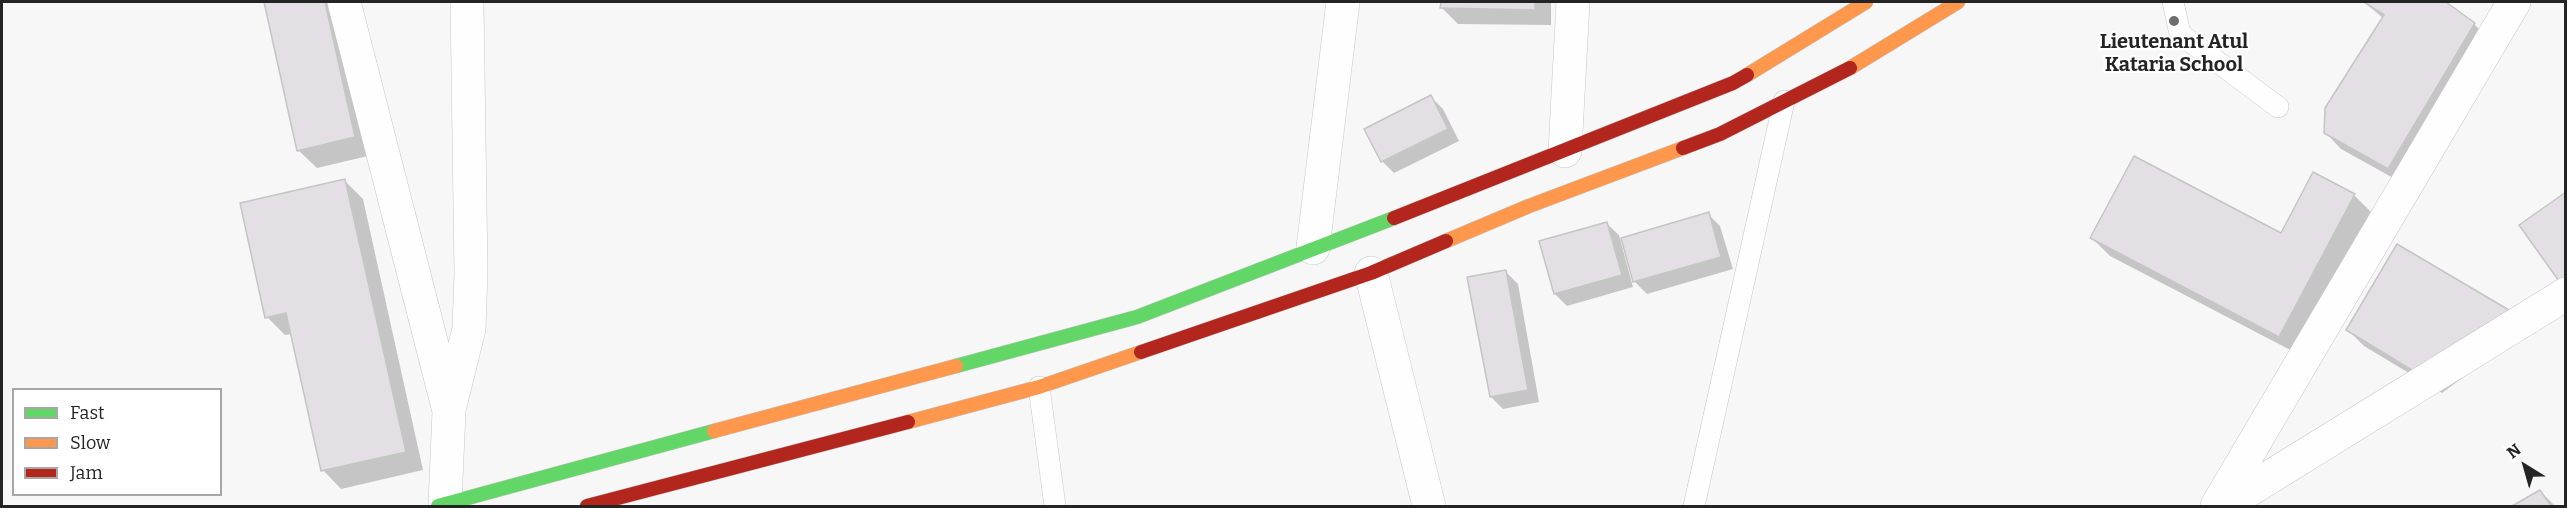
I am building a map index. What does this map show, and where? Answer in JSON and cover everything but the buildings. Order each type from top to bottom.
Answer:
[{"type":"main road","points":[[441,506],[1137,317],[1565,151],[1733,83],[1866,2]]},
{"type":"main road","points":[[587,507],[1039,387],[1371,273],[1529,206],[1720,134],[1866,60],[1958,2]]},
{"type":"street","points":[[344,2],[449,411]]},
{"type":"street","points":[[441,506],[449,411],[469,329],[471,283],[467,2]]},
{"type":"street","points":[[1313,248],[1343,2]]},
{"type":"street","points":[[1565,151],[1573,2]]},
{"type":"street","points":[[2217,507],[2514,2]]},
{"type":"street","points":[[1371,273],[1430,507]]},
{"type":"street","points":[[2223,507],[2565,294]]},
{"type":"lane","points":[[2173,2],[2180,34],[2278,107]]},
{"type":"lane","points":[[1694,507],[1784,101]]},
{"type":"lane","points":[[1039,387],[1055,507]]},
{"type":"traffic: fast","points":[[956,366],[1137,317],[1394,218]]},
{"type":"traffic: fast","points":[[438,506],[714,431]]},
{"type":"traffic: slow","points":[[1747,75],[1866,2]]},
{"type":"traffic: slow","points":[[1850,68],[1958,2]]},
{"type":"traffic: slow","points":[[1446,241],[1529,206],[1683,148]]},
{"type":"traffic: slow","points":[[908,422],[1039,387],[1141,352]]},
{"type":"traffic: slow","points":[[714,431],[956,366]]},
{"type":"traffic: jam","points":[[1683,148],[1720,134],[1850,68]]},
{"type":"traffic: jam","points":[[1394,218],[1733,83],[1747,75]]},
{"type":"traffic: jam","points":[[1141,352],[1371,273],[1446,241]]},
{"type":"traffic: jam","points":[[587,506],[908,422]]},
{"type":"place","name":"Lieutenant Atul Kataria School","points":[[2174,21]]}]
